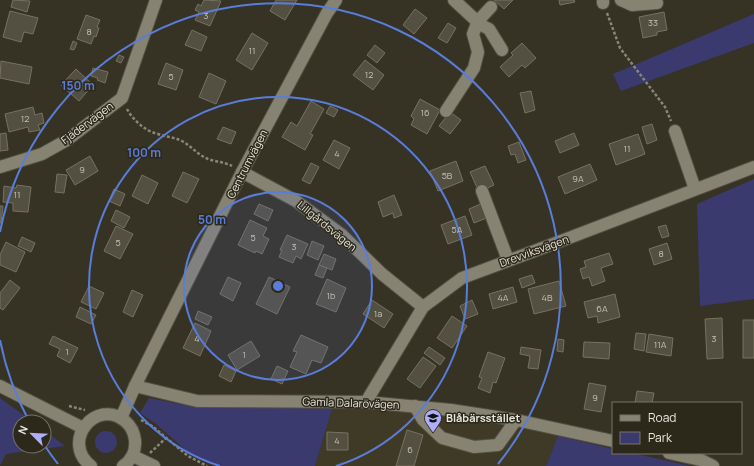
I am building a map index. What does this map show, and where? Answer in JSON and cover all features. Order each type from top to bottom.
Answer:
[{"type":"street","name":"Fjädervägen","points":[[0,167],[42,154],[67,140],[122,98],[156,0]]},
{"type":"street","name":"Centrumvägen","points":[[123,414],[135,386],[242,172],[327,13],[336,0]]},
{"type":"street","points":[[454,0],[489,29],[502,50]]},
{"type":"street","points":[[621,0],[632,6],[657,3]]},
{"type":"street","points":[[446,111],[474,68],[478,52],[473,34],[491,7]]},
{"type":"street","points":[[675,131],[695,189]]},
{"type":"street","name":"Drevviksvägen","points":[[366,402],[423,307],[462,278],[754,167]]},
{"type":"street","name":"Lillgårdsvägen","points":[[242,172],[296,201],[342,235],[382,274],[423,307]]},
{"type":"street","points":[[482,191],[508,260]]},
{"type":"street","points":[[0,386],[83,428]]},
{"type":"street","name":"Gamla Dalarövägen","points":[[135,386],[197,401],[366,402],[451,410],[516,420],[612,441]]},
{"type":"street","points":[[415,406],[422,420],[442,438],[474,447],[498,445],[516,420]]},
{"type":"street","points":[[92,466],[82,455],[79,446],[79,437],[83,428],[90,420],[100,415],[111,414],[123,414],[134,434],[136,445],[133,456],[123,466]]},
{"type":"street","points":[[674,454],[701,460],[713,466]]},
{"type":"street","points":[[133,456],[154,466]]},
{"type":"path","points":[[603,2],[620,48],[665,108],[675,131]]},
{"type":"path","points":[[122,98],[131,115],[145,128],[157,134],[183,141],[208,159],[228,164],[242,172]]},
{"type":"path","points":[[66,405],[86,410]]},
{"type":"path","points":[[123,414],[152,426],[188,456],[207,466]]},
{"type":"shaded area","name":"Blåbärsstället","points":[[333,405],[375,405],[526,429],[558,436],[546,466],[315,466]]},
{"type":"green space","points":[[754,14],[754,43],[621,91],[613,74]]},
{"type":"green space","points":[[754,179],[754,299],[700,306],[697,204]]},
{"type":"green space","points":[[0,398],[22,414],[12,414],[12,453],[6,454],[0,466]]},
{"type":"green space","points":[[149,398],[194,407],[333,405],[315,466],[217,466],[188,452],[156,424],[140,413]]},
{"type":"green space","points":[[106,431],[114,434],[117,442],[114,450],[106,453],[98,450],[95,442],[98,434]]},
{"type":"green space","points":[[52,436],[65,446],[52,448]]},
{"type":"green space","points":[[558,436],[612,449],[612,454],[636,454],[690,466],[546,466]]},
{"type":"building","points":[[13,0],[30,1],[27,12],[11,7]]},
{"type":"building","points":[[204,0],[221,1],[210,26],[195,20],[199,12],[195,10],[198,4],[201,6]]},
{"type":"building","points":[[276,0],[297,0],[285,20],[270,11]]},
{"type":"building","points":[[494,0],[513,0],[504,9]]},
{"type":"building","points":[[559,0],[574,0],[575,2],[560,5]]},
{"type":"building","points":[[415,9],[427,18],[414,34],[403,25]]},
{"type":"building","points":[[10,11],[38,18],[33,34],[24,32],[21,42],[3,37]]},
{"type":"building","points":[[664,12],[667,30],[657,32],[657,35],[643,38],[639,17]]},
{"type":"building","points":[[86,15],[100,20],[97,27],[99,28],[96,37],[94,36],[91,44],[77,39]]},
{"type":"building","points":[[448,23],[456,28],[447,43],[438,38]]},
{"type":"building","points":[[192,30],[207,37],[201,51],[185,45]]},
{"type":"building","points":[[252,33],[268,43],[252,70],[236,60]]},
{"type":"building","points":[[73,41],[77,43],[74,50],[70,49]]},
{"type":"building","points":[[522,43],[536,58],[525,68],[522,65],[509,77],[500,67],[513,55],[511,53]]},
{"type":"building","points":[[375,45],[385,53],[377,63],[367,55]]},
{"type":"building","points":[[119,55],[124,57],[121,63],[116,61]]},
{"type":"building","points":[[365,60],[384,75],[373,90],[353,75]]},
{"type":"building","points":[[1,61],[32,67],[29,84],[0,78]]},
{"type":"building","points":[[166,63],[183,70],[176,90],[158,84]]},
{"type":"building","points":[[93,68],[108,72],[105,83],[97,80],[98,78],[91,76]]},
{"type":"building","points":[[76,69],[93,85],[79,101],[61,85]]},
{"type":"building","points":[[209,73],[226,81],[216,104],[199,97]]},
{"type":"building","points":[[531,91],[535,110],[525,113],[520,93]]},
{"type":"building","points":[[420,99],[440,110],[427,134],[411,125],[414,119],[411,116]]},
{"type":"building","points":[[311,101],[324,109],[310,134],[313,135],[305,150],[282,137],[291,122],[297,126]]},
{"type":"building","points":[[330,106],[338,110],[334,117],[326,113]]},
{"type":"building","points":[[33,107],[35,115],[42,113],[44,123],[38,125],[40,130],[29,132],[28,127],[9,132],[5,114]]},
{"type":"building","points":[[450,112],[461,120],[450,134],[439,126]]},
{"type":"building","points":[[652,124],[657,140],[647,144],[642,127]]},
{"type":"building","points":[[223,127],[236,132],[231,144],[217,139]]},
{"type":"building","points":[[6,133],[8,150],[0,151],[0,134]]},
{"type":"building","points":[[574,133],[579,145],[560,153],[555,141]]},
{"type":"building","points":[[638,134],[645,154],[616,165],[609,144]]},
{"type":"building","points":[[334,140],[350,148],[339,169],[323,160]]},
{"type":"building","points":[[519,142],[526,160],[518,163],[515,154],[511,155],[508,146]]},
{"type":"building","points":[[90,156],[98,171],[75,185],[66,170]]},
{"type":"building","points":[[456,161],[463,181],[438,191],[430,171]]},
{"type":"building","points":[[311,163],[319,167],[310,184],[302,180]]},
{"type":"building","points":[[590,164],[597,180],[565,194],[558,177]]},
{"type":"building","points":[[485,166],[494,185],[479,192],[470,172]]},
{"type":"building","points":[[183,172],[199,179],[187,203],[172,196]]},
{"type":"building","points":[[57,174],[67,175],[64,193],[55,192]]},
{"type":"building","points":[[142,175],[158,183],[148,204],[132,196]]},
{"type":"building","points":[[17,185],[31,187],[28,212],[13,211],[13,203],[3,202],[4,186],[16,188]]},
{"type":"building","points":[[114,189],[125,194],[120,206],[109,201]]},
{"type":"building","points":[[394,195],[402,215],[394,218],[393,213],[383,217],[378,202]]},
{"type":"building","points":[[483,203],[489,217],[474,223],[469,209]]},
{"type":"building","points":[[259,204],[273,210],[268,221],[254,214]]},
{"type":"building","points":[[0,206],[3,206],[1,223],[0,223]]},
{"type":"building","points":[[116,210],[130,217],[124,228],[111,221]]},
{"type":"building","points":[[465,216],[472,235],[448,244],[441,225]]},
{"type":"building","points":[[250,220],[267,228],[263,236],[269,239],[262,254],[256,251],[255,253],[238,245]]},
{"type":"building","points":[[666,225],[669,236],[662,238],[658,227]]},
{"type":"building","points":[[116,226],[133,234],[120,259],[104,251]]},
{"type":"building","points":[[287,235],[308,244],[301,259],[296,256],[293,263],[279,257],[282,250],[280,250]]},
{"type":"building","points":[[22,237],[35,243],[31,252],[18,246]]},
{"type":"building","points":[[312,241],[324,246],[318,260],[307,255]]},
{"type":"building","points":[[6,242],[25,252],[16,272],[0,265],[0,255]]},
{"type":"building","points":[[667,243],[672,259],[654,265],[649,249]]},
{"type":"building","points":[[609,253],[613,264],[601,268],[605,281],[592,286],[589,277],[583,279],[580,269],[586,267],[584,261]]},
{"type":"building","points":[[324,254],[336,259],[332,270],[319,265]]},
{"type":"building","points":[[319,265],[327,268],[323,278],[315,275]]},
{"type":"building","points":[[532,275],[535,283],[522,288],[519,279]]},
{"type":"building","points":[[228,277],[241,283],[233,301],[220,294]]},
{"type":"building","points":[[269,277],[290,287],[277,314],[256,304]]},
{"type":"building","points":[[327,279],[346,288],[336,312],[316,304]]},
{"type":"building","points":[[10,280],[20,288],[3,310],[0,308],[0,293]]},
{"type":"building","points":[[559,281],[566,306],[534,314],[528,289]]},
{"type":"building","points":[[89,286],[104,293],[96,309],[81,302]]},
{"type":"building","points":[[513,287],[517,302],[493,309],[489,294]]},
{"type":"building","points":[[132,290],[143,295],[133,317],[123,312]]},
{"type":"building","points":[[615,294],[620,317],[598,323],[597,316],[588,318],[584,302]]},
{"type":"building","points":[[372,300],[393,314],[384,328],[363,314]]},
{"type":"building","points":[[472,300],[478,314],[465,319],[460,306]]},
{"type":"building","points":[[80,307],[96,315],[91,324],[76,317]]},
{"type":"building","points":[[198,311],[212,317],[208,325],[195,319]]},
{"type":"building","points":[[452,316],[467,326],[452,348],[437,338]]},
{"type":"building","points":[[722,318],[723,358],[707,359],[705,319]]},
{"type":"building","points":[[743,320],[754,320],[754,358],[743,358]]},
{"type":"building","points":[[195,323],[211,331],[200,356],[183,348]]},
{"type":"building","points":[[636,333],[646,334],[644,351],[634,349]]},
{"type":"building","points":[[649,334],[673,338],[671,356],[646,352]]},
{"type":"building","points":[[301,335],[328,347],[321,363],[312,360],[306,374],[290,367],[297,352],[293,351]]},
{"type":"building","points":[[53,336],[78,348],[70,363],[57,356],[60,349],[49,344]]},
{"type":"building","points":[[558,339],[564,340],[563,352],[557,351]]},
{"type":"building","points":[[251,341],[260,356],[237,370],[228,355]]},
{"type":"building","points":[[584,342],[610,343],[609,359],[583,357]]},
{"type":"building","points":[[429,347],[445,358],[440,365],[424,353]]},
{"type":"building","points":[[521,347],[541,350],[538,369],[528,368],[530,356],[520,354]]},
{"type":"building","points":[[488,352],[505,358],[496,383],[493,382],[490,393],[478,388],[482,378],[479,377]]},
{"type":"building","points":[[423,357],[436,366],[420,388],[407,379]]},
{"type":"building","points":[[224,365],[236,371],[231,382],[219,376]]},
{"type":"building","points":[[277,366],[288,371],[282,384],[271,379]]},
{"type":"building","points":[[589,383],[606,386],[601,412],[584,409]]},
{"type":"building","points":[[637,391],[654,393],[652,402],[635,402]]},
{"type":"building","points":[[407,430],[423,435],[414,466],[396,466]]},
{"type":"building","points":[[327,432],[348,433],[348,450],[327,450]]},
{"type":"place","name":"Blåbärsstället","points":[[433,433]]}]
